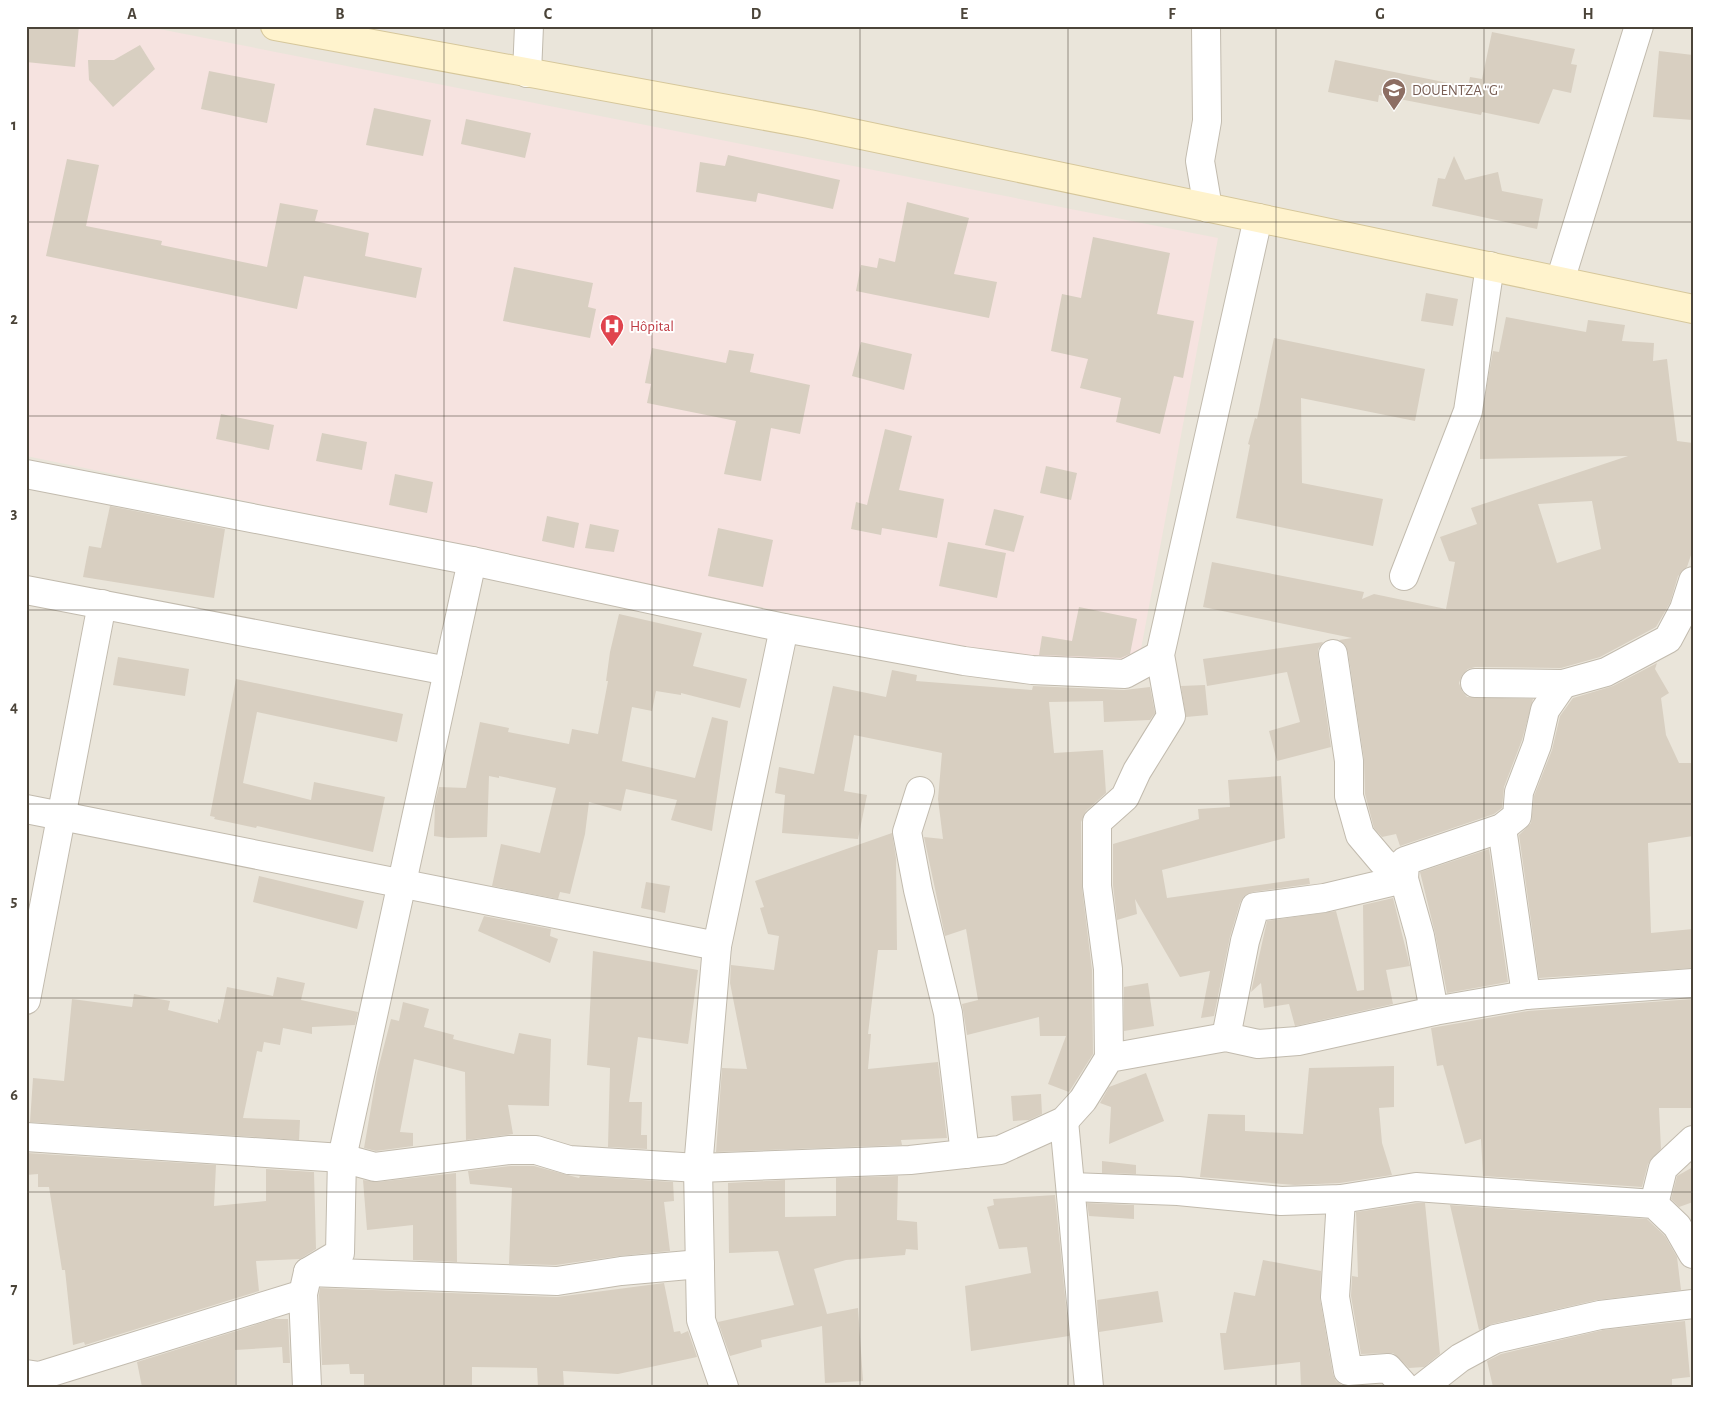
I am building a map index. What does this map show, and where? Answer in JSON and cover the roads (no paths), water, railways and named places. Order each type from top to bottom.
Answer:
[{"type":"main road","points":[[276,26],[809,124],[1693,309]]},
{"type":"street","points":[[528,73],[529,26]]},
{"type":"street","points":[[1206,26],[1207,121],[1200,161],[1208,208]]},
{"type":"street","points":[[1560,281],[1639,26]]},
{"type":"street","points":[[26,1137],[342,1158],[375,1167],[510,1150],[536,1150],[568,1160],[698,1168],[910,1160],[1000,1150],[1064,1121],[1083,1100],[1109,1058],[1108,969],[1097,886],[1097,822],[1125,797],[1137,771],[1171,716],[1160,655],[1258,218]]},
{"type":"street","points":[[1404,576],[1468,411],[1490,266]]},
{"type":"street","points":[[26,474],[472,561],[784,628],[1032,670],[1124,674],[1160,655]]},
{"type":"street","points":[[307,1387],[306,1283],[340,1253],[342,1158],[472,561]]},
{"type":"street","points":[[1475,683],[1564,684],[1606,672],[1668,639],[1684,608],[1693,581]]},
{"type":"street","points":[[26,590],[448,671]]},
{"type":"street","points":[[26,1000],[102,604]]},
{"type":"street","points":[[724,1387],[701,1320],[698,1168],[716,946],[784,628]]},
{"type":"street","points":[[1333,654],[1350,760],[1349,796],[1360,835],[1382,861],[1404,879]]},
{"type":"street","points":[[1434,1011],[1420,936],[1404,879],[1405,861],[1502,828],[1517,816],[1519,792],[1537,745],[1545,710],[1564,684]]},
{"type":"street","points":[[920,792],[907,832],[918,890],[948,1013],[965,1154]]},
{"type":"street","points":[[26,809],[716,946]]},
{"type":"street","points":[[1502,828],[1526,995]]},
{"type":"street","points":[[1226,1037],[1244,941],[1255,907],[1324,898],[1404,879]]},
{"type":"street","points":[[1109,1058],[1226,1037],[1258,1044],[1298,1042],[1434,1011],[1526,995],[1693,983]]},
{"type":"street","points":[[1064,1121],[1089,1387]]},
{"type":"street","points":[[1654,1204],[1663,1168],[1693,1140]]},
{"type":"street","points":[[1071,1187],[1178,1191],[1281,1201],[1340,1199],[1416,1187],[1654,1204],[1677,1226],[1693,1254]]},
{"type":"street","points":[[1340,1199],[1335,1297],[1348,1371],[1388,1368],[1405,1387]]},
{"type":"street","points":[[35,1379],[306,1283],[557,1281],[621,1271],[700,1264]]},
{"type":"street","points":[[1423,1387],[1460,1358],[1495,1339],[1600,1315],[1693,1304]]},
{"type":"place","name":"DOUENTZA ''G''","points":[[1394,111]]},
{"type":"place","name":"Hôpital","points":[[612,347]]}]
